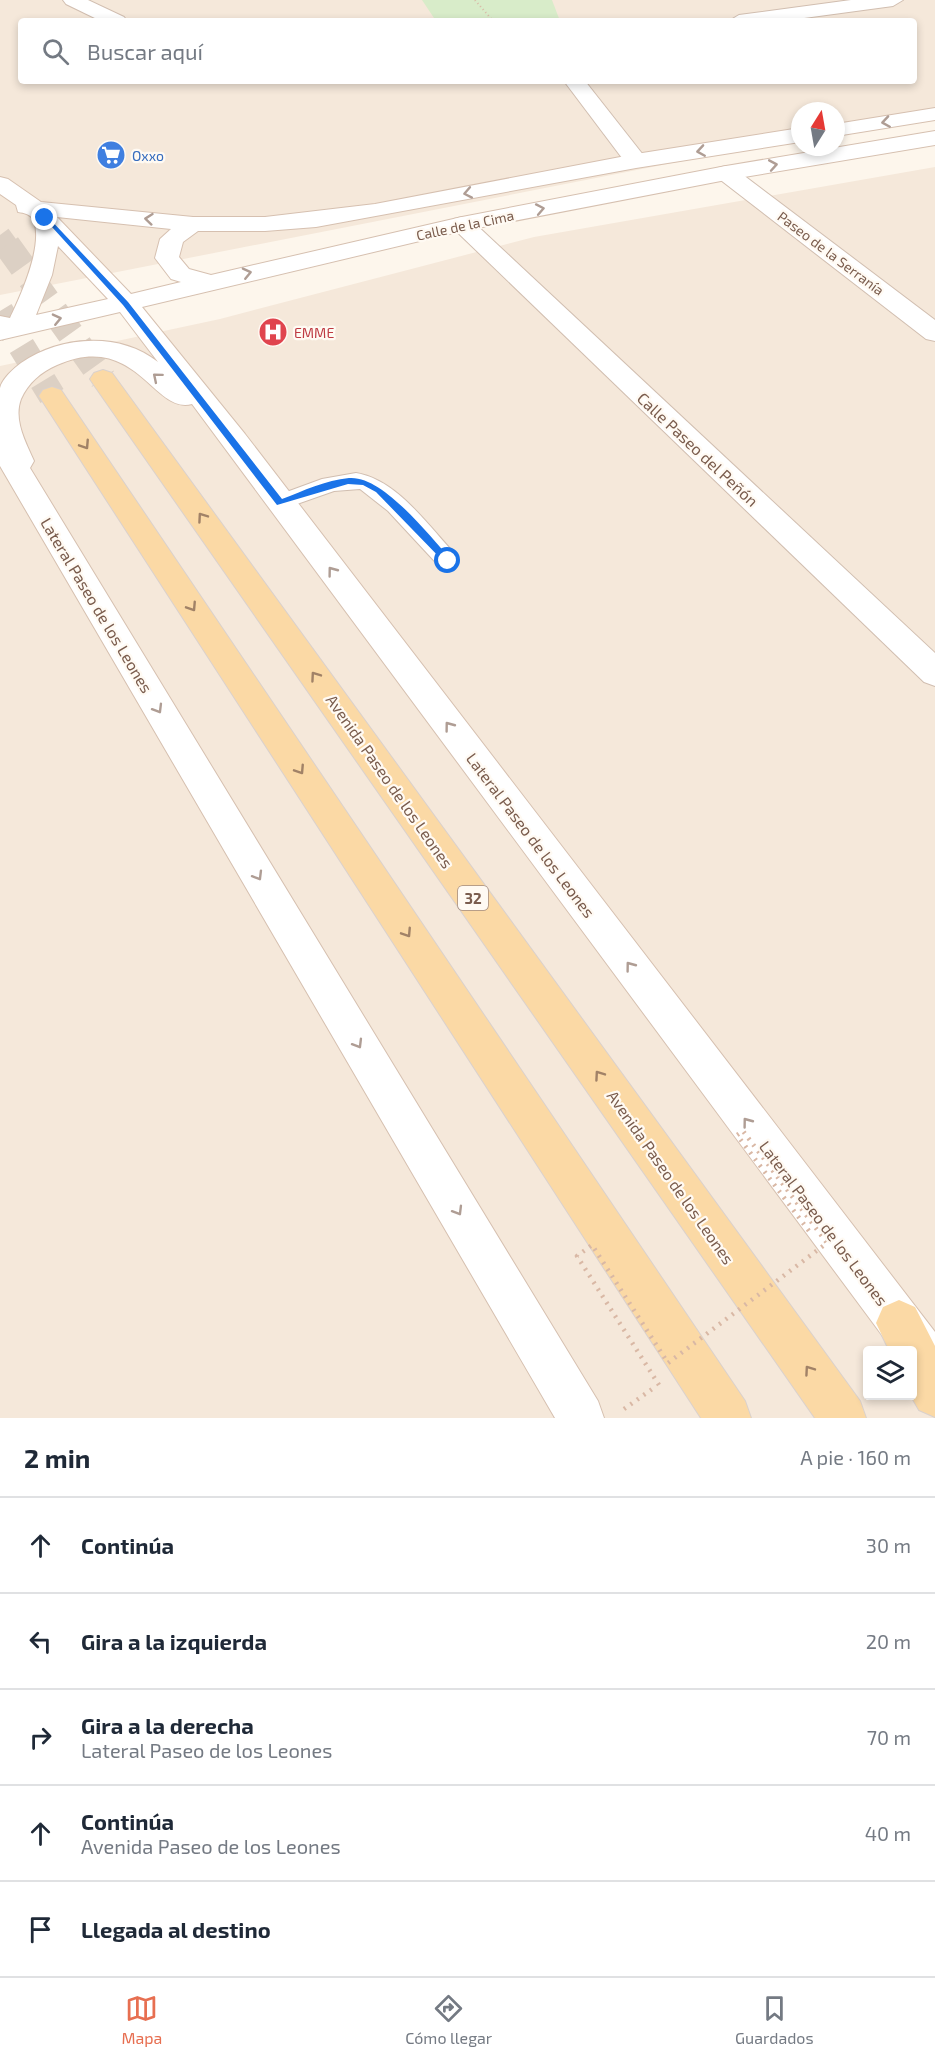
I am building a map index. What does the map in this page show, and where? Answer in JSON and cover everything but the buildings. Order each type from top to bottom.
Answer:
[{"type":"main road","name":"Avenida Paseo de los Leones","points":[[103,379],[843,1418]]},
{"type":"main road","points":[[52,396],[728,1418]]},
{"type":"main road","points":[[899,1323],[935,1394]]},
{"type":"street","points":[[73,0],[111,18]]},
{"type":"street","points":[[757,18],[849,3],[893,0]]},
{"type":"street","points":[[576,84],[636,161]]},
{"type":"street","points":[[845,129],[935,114]]},
{"type":"street","name":"Calle de la Cima","points":[[0,208],[193,224],[265,224],[328,218],[636,161],[791,136]]},
{"type":"street","name":"Calle de la Cima","points":[[6,328],[126,303],[207,282],[462,225],[726,173],[935,138]]},
{"type":"street","name":"Paseo de la Serranía","points":[[726,173],[935,333]]},
{"type":"street","points":[[0,184],[39,212],[126,303]]},
{"type":"street","points":[[6,328],[43,272],[48,239],[39,212]]},
{"type":"street","points":[[193,224],[172,239],[167,258],[180,274],[207,282]]},
{"type":"street","name":"Calle Paseo del Peñón","points":[[462,225],[935,673]]},
{"type":"street","name":"Lateral Paseo de los Leones","points":[[126,303],[234,441],[935,1369]]},
{"type":"street","points":[[36,502],[7,429],[5,405],[16,381],[44,359],[70,352],[104,349],[133,357],[234,441]]},
{"type":"street","name":"Lateral Paseo de los Leones","points":[[0,442],[581,1418]]},
{"type":"lane","points":[[280,502],[326,486],[348,481],[364,482],[379,490],[448,561]]},
{"type":"path","points":[[475,0],[490,18]]},
{"type":"path","points":[[621,1411],[659,1384],[577,1256],[592,1245],[668,1363],[827,1243],[743,1131],[737,1135],[809,1231]]},
{"type":"shaded area","points":[[0,0],[935,0],[935,111],[845,129],[845,102],[791,102],[791,140],[0,295]]},
{"type":"shaded area","points":[[935,167],[935,1418],[0,1418],[0,366],[220,319],[534,237]]},
{"type":"green space","points":[[422,0],[552,0],[559,18],[434,18]]},
{"type":"tunnel","points":[[0,235],[8,246]]},
{"type":"tunnel","points":[[7,245],[103,379]]},
{"type":"tunnel","points":[[0,311],[52,396]]},
{"type":"place","name":"Oxxo","points":[[111,155]]},
{"type":"place","name":"EMME","points":[[273,332]]},
{"type":"route","points":[[45,218],[126,303],[280,502],[326,486],[348,481],[364,482],[379,490],[448,561]]}]
